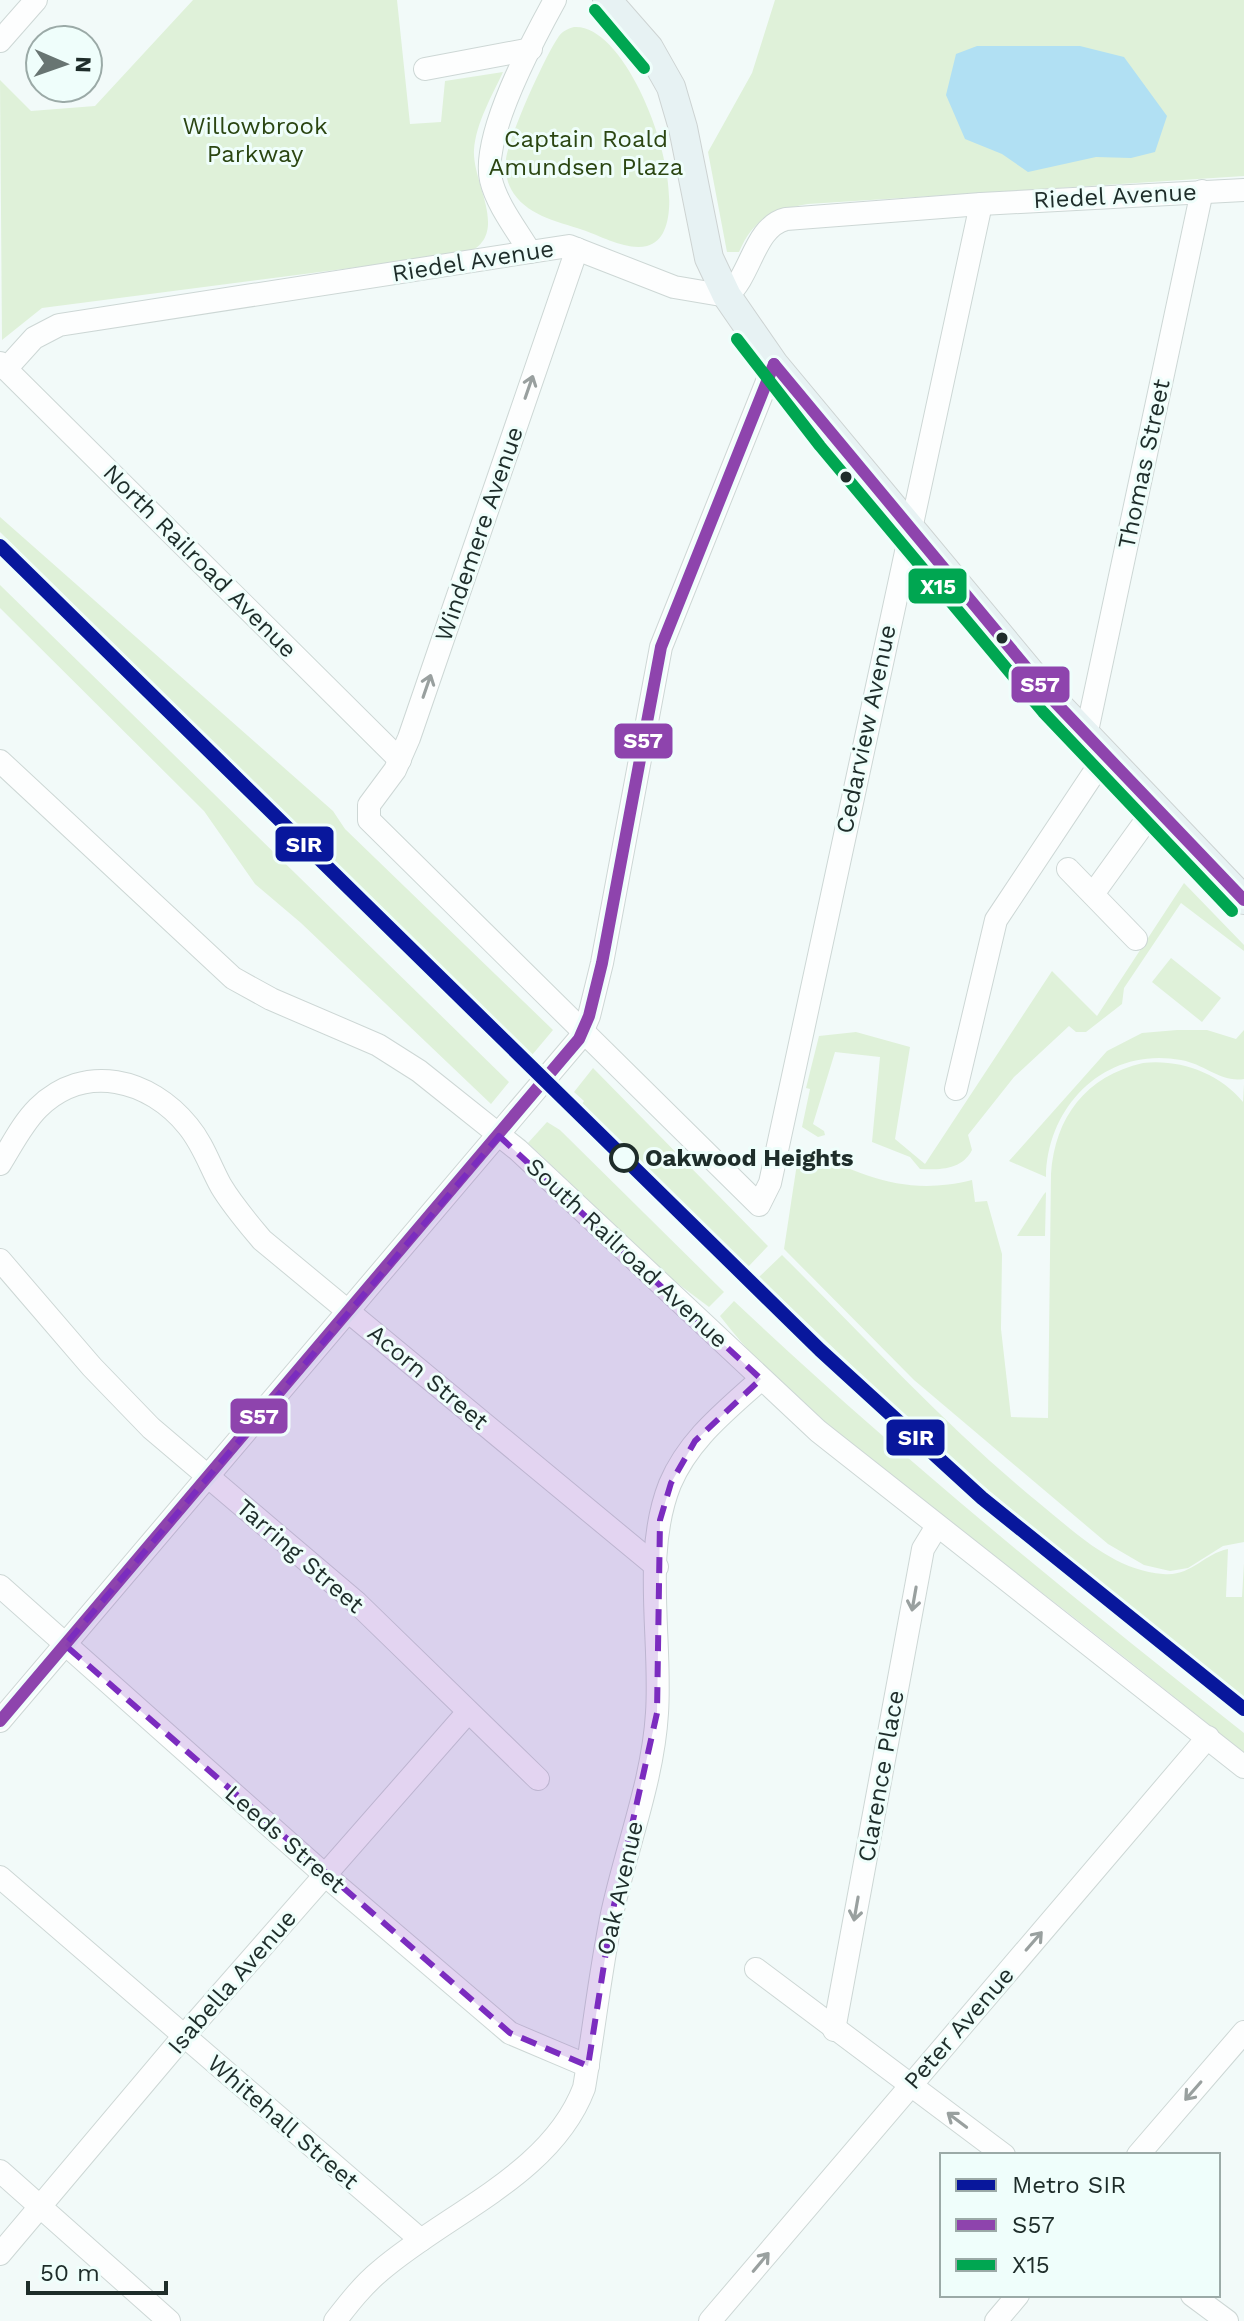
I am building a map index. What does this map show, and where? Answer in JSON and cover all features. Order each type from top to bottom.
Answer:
[{"type":"main road","points":[[607,0],[649,48],[672,91],[687,142],[706,246],[727,296],[774,364],[1096,746],[1244,900]]},
{"type":"street","points":[[0,41],[36,0]]},
{"type":"street","points":[[530,252],[496,192],[490,158],[495,130],[555,0]]},
{"type":"street","points":[[425,69],[531,49]]},
{"type":"street","name":"Riedel Avenue","points":[[3,366],[34,338],[59,325],[569,246],[674,287],[727,296],[750,267],[765,231],[779,221],[981,204],[1244,190]]},
{"type":"street","name":"Thomas Street","points":[[1096,746],[1202,191]]},
{"type":"street","name":"Cedarview Avenue","points":[[583,1031],[759,1205],[770,1183],[981,204]]},
{"type":"street","name":"Windemere Avenue","points":[[577,249],[400,760],[389,780],[373,797],[368,812],[374,827],[583,1031]]},
{"type":"street","points":[[0,1721],[504,1130],[569,1053],[583,1031],[602,963],[661,647],[774,364]]},
{"type":"street","name":"North Railroad Avenue","points":[[3,366],[400,760]]},
{"type":"street","points":[[956,1089],[996,920],[1096,746]]},
{"type":"street","name":"South Railroad Avenue","points":[[0,761],[233,978],[271,999],[390,1052],[504,1130],[818,1431],[1244,1767]]},
{"type":"street","points":[[1093,894],[1155,808]]},
{"type":"street","points":[[1068,869],[1136,939]]},
{"type":"street","name":"Acorn Street","points":[[0,1164],[26,1121],[48,1100],[76,1085],[114,1079],[149,1094],[188,1125],[238,1212],[262,1240],[657,1567]]},
{"type":"street","name":"Tarring Street","points":[[0,1260],[92,1367],[151,1428],[357,1603],[538,1779]]},
{"type":"street","name":"Oak Avenue","points":[[335,2321],[380,2271],[517,2172],[555,2137],[575,2111],[588,2066],[606,1945],[644,1787],[657,1713],[657,1567],[662,1507],[683,1458],[713,1421],[761,1379]]},
{"type":"street","name":"Clarence Place","points":[[834,2030],[923,1549],[937,1526]]},
{"type":"street","name":"Leeds Street","points":[[0,1586],[326,1876],[510,2033],[588,2066]]},
{"type":"street","name":"Isabella Avenue","points":[[0,2254],[183,2037],[468,1712]]},
{"type":"street","name":"Peter Avenue","points":[[710,2321],[1208,1737]]},
{"type":"street","name":"Whitehall Street","points":[[0,1877],[421,2240]]},
{"type":"street","points":[[756,1969],[1001,2153]]},
{"type":"street","points":[[1140,2153],[1244,2032]]},
{"type":"street","points":[[0,2171],[169,2321]]},
{"type":"street","points":[[996,2321],[1016,2297]]},
{"type":"street","points":[[1195,2297],[1227,2321]]},
{"type":"highlighted area","points":[[499,1136],[761,1379],[695,1441],[671,1483],[660,1520],[657,1713],[612,1914],[588,2066],[510,2033],[65,1645]]},
{"type":"green space","name":"Willowbrook Parkway","points":[[193,0],[397,0],[410,124],[441,122],[445,81],[503,72],[475,140],[475,163],[488,221],[486,234],[480,245],[467,253],[42,308],[2,340],[0,80],[31,111],[95,106],[104,104],[104,96]]},
{"type":"green space","points":[[775,0],[1244,0],[1244,176],[808,204],[774,213],[758,223],[739,252],[727,252],[708,152],[752,73]]},
{"type":"green space","name":"Captain Roald Amundsen Plaza","points":[[574,27],[597,34],[620,57],[640,90],[656,129],[666,169],[669,205],[663,232],[647,246],[623,245],[542,216],[517,198],[508,182],[506,163],[509,148],[528,96],[559,36]]},
{"type":"green space","points":[[0,517],[333,811],[345,829],[553,1030],[532,1055],[0,532]]},
{"type":"green space","points":[[0,585],[509,1082],[491,1104],[301,923],[255,884],[204,811],[0,608]]},
{"type":"green space","points":[[1184,883],[1244,945],[1244,951],[1181,903],[1124,988],[1122,1004],[1086,1032],[1076,1032],[1069,1026],[1014,1077],[968,1135],[972,1150],[962,1162],[942,1169],[920,1169],[910,1157],[872,1142],[880,1057],[835,1052],[813,1124],[825,1135],[818,1137],[802,1127],[810,1089],[806,1088],[819,1036],[856,1032],[910,1047],[895,1139],[925,1164],[1052,971],[1097,1016]]},
{"type":"green space","points":[[1171,958],[1221,998],[1202,1022],[1152,982]]},
{"type":"green space","points":[[1207,1030],[1236,1039],[1244,1030],[1244,1079],[1220,1076],[1181,1060],[1154,1058],[1128,1062],[1086,1086],[1069,1105],[1057,1126],[1049,1151],[1046,1177],[1009,1161],[1107,1051],[1142,1033]]},
{"type":"green space","points":[[1143,1063],[1171,1063],[1198,1070],[1222,1083],[1243,1102],[1244,1084],[1244,1542],[1223,1546],[1188,1568],[1170,1571],[1144,1565],[1108,1544],[914,1380],[784,1249],[798,1157],[808,1151],[869,1176],[907,1185],[927,1186],[972,1180],[975,1202],[987,1201],[1002,1254],[1001,1329],[1011,1417],[1048,1418],[1051,1174],[1059,1134],[1077,1102],[1090,1089],[1123,1069]]},
{"type":"green space","points":[[593,1068],[768,1246],[748,1267],[582,1104],[584,1101],[574,1092]]},
{"type":"green space","points":[[547,1122],[560,1130],[724,1292],[709,1307],[673,1280],[528,1143]]},
{"type":"green space","points":[[1046,1192],[1045,1236],[1017,1236],[1044,1194]]},
{"type":"green space","points":[[782,1255],[972,1444],[1096,1548],[1128,1565],[1163,1574],[1189,1569],[1211,1555],[1228,1549],[1226,1597],[1242,1597],[1244,1563],[1244,1697],[1096,1580],[937,1447],[759,1277]]},
{"type":"green space","points":[[734,1301],[857,1414],[984,1523],[1244,1733],[1244,1753],[868,1459],[804,1405],[774,1377],[720,1316]]},
{"type":"water","points":[[977,46],[1080,46],[1124,57],[1167,116],[1155,152],[1131,158],[1096,157],[1028,172],[1002,154],[965,139],[946,95],[956,54]]},
{"type":"metro line","name":"SIR","points":[[0,546],[820,1350],[982,1498],[1244,1709]]},
{"type":"transit line","name":"X15","points":[[595,10],[644,68]]},
{"type":"transit line","name":"X15","points":[[737,339],[820,446],[1043,712],[1232,911]]},
{"type":"transit line","name":"S57","points":[[774,364],[1055,702],[1244,900]]},
{"type":"transit line","name":"S57","points":[[0,1721],[579,1039],[589,1016],[602,963],[661,647],[774,364]]},
{"type":"place","name":"Oakwood Heights","points":[[624,1158]]}]
